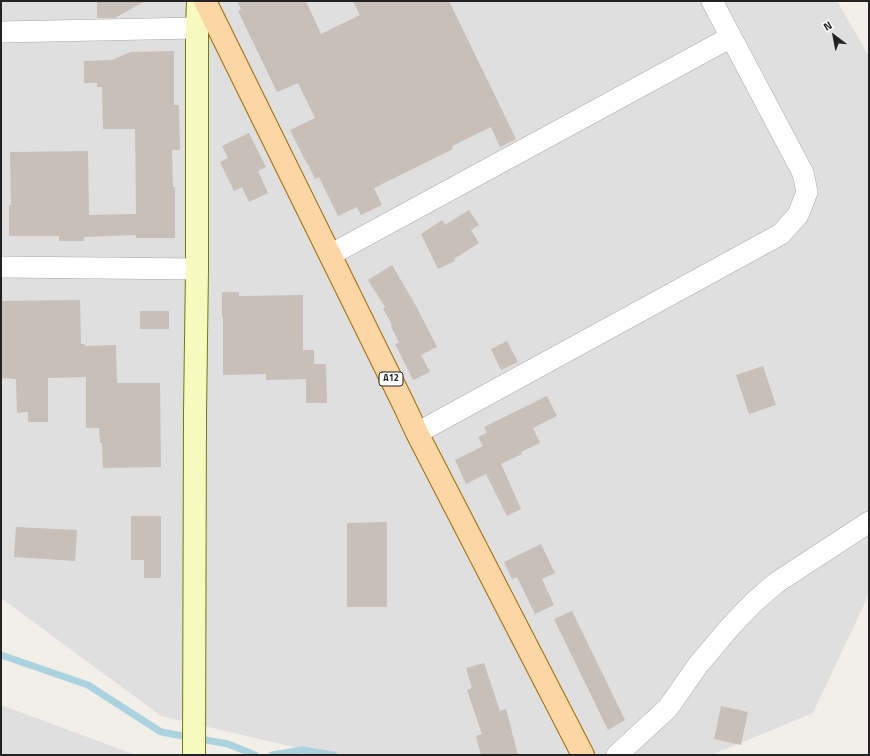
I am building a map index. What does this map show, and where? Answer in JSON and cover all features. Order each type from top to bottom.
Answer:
[{"type":"main road","name":"A12","points":[[205,1],[417,433],[583,755]]},
{"type":"street","points":[[194,755],[198,1]]},
{"type":"street","points":[[417,433],[780,234],[798,215],[807,192],[803,172],[712,1]]},
{"type":"street","points":[[1,32],[197,28]]},
{"type":"street","points":[[330,255],[731,37]]},
{"type":"street","points":[[1,267],[197,270]]},
{"type":"street","points":[[617,755],[668,708],[698,665],[752,603],[776,583],[869,522]]},
{"type":"shaded area","points":[[1,1],[837,1],[869,56],[869,594],[813,713],[711,755],[328,755],[161,716],[1,598]]},
{"type":"shaded area","points":[[1,705],[136,755],[1,755]]},
{"type":"building","points":[[97,1],[145,1],[115,18],[97,18]]},
{"type":"building","points":[[237,1],[306,1],[321,34],[360,15],[353,1],[449,1],[516,139],[500,147],[491,127],[452,146],[453,149],[374,188],[382,205],[361,215],[357,207],[338,216],[319,177],[315,179],[290,130],[315,118],[298,83],[277,92],[238,11],[241,9]]},
{"type":"building","points":[[174,51],[174,105],[179,105],[180,150],[172,150],[173,187],[175,187],[175,238],[136,238],[136,235],[84,237],[84,241],[59,241],[59,236],[9,236],[9,205],[11,205],[10,152],[88,151],[89,215],[136,214],[135,129],[103,129],[102,87],[97,87],[97,83],[84,83],[84,61],[112,60],[131,52]]},
{"type":"building","points":[[249,133],[266,167],[258,171],[268,193],[249,202],[242,187],[234,191],[220,162],[228,158],[222,146]]},
{"type":"building","points":[[469,210],[479,225],[471,230],[479,243],[454,259],[455,261],[438,269],[421,234],[442,220],[445,225]]},
{"type":"building","points":[[392,265],[415,304],[437,347],[421,355],[430,372],[413,380],[395,344],[399,343],[383,308],[385,307],[368,280]]},
{"type":"building","points":[[222,292],[239,292],[239,296],[303,295],[303,350],[314,350],[314,364],[326,364],[327,403],[306,403],[306,379],[266,380],[266,374],[223,375]]},
{"type":"building","points":[[80,300],[81,344],[85,344],[85,346],[116,345],[117,383],[160,383],[161,467],[103,468],[102,443],[100,443],[99,428],[86,428],[86,377],[48,378],[48,422],[28,422],[28,412],[17,413],[16,379],[1,378],[1,301]]},
{"type":"building","points":[[140,311],[169,311],[169,329],[140,329]]},
{"type":"building","points":[[507,341],[518,362],[501,370],[491,349]]},
{"type":"building","points":[[763,366],[776,405],[749,414],[736,375]]},
{"type":"building","points":[[547,396],[557,416],[533,428],[540,443],[501,464],[521,509],[507,516],[486,474],[466,484],[455,460],[483,446],[478,437],[487,433],[484,427]]},
{"type":"building","points":[[131,516],[161,516],[161,578],[144,578],[144,560],[131,560]]},
{"type":"building","points":[[387,522],[387,607],[347,607],[347,523]]},
{"type":"building","points":[[16,527],[77,530],[75,561],[14,557]]},
{"type":"building","points":[[541,544],[555,573],[542,579],[554,605],[535,614],[517,577],[512,579],[504,562]]},
{"type":"building","points":[[572,611],[625,720],[608,730],[554,619]]},
{"type":"building","points":[[484,663],[500,711],[506,709],[518,755],[481,755],[476,736],[482,734],[467,690],[472,688],[466,668]]},
{"type":"building","points":[[721,706],[748,712],[741,745],[714,739]]},
{"type":"waterway","points":[[1,655],[88,685],[161,732],[228,744],[255,755]]},
{"type":"waterway","points":[[272,755],[302,750],[334,755]]}]
